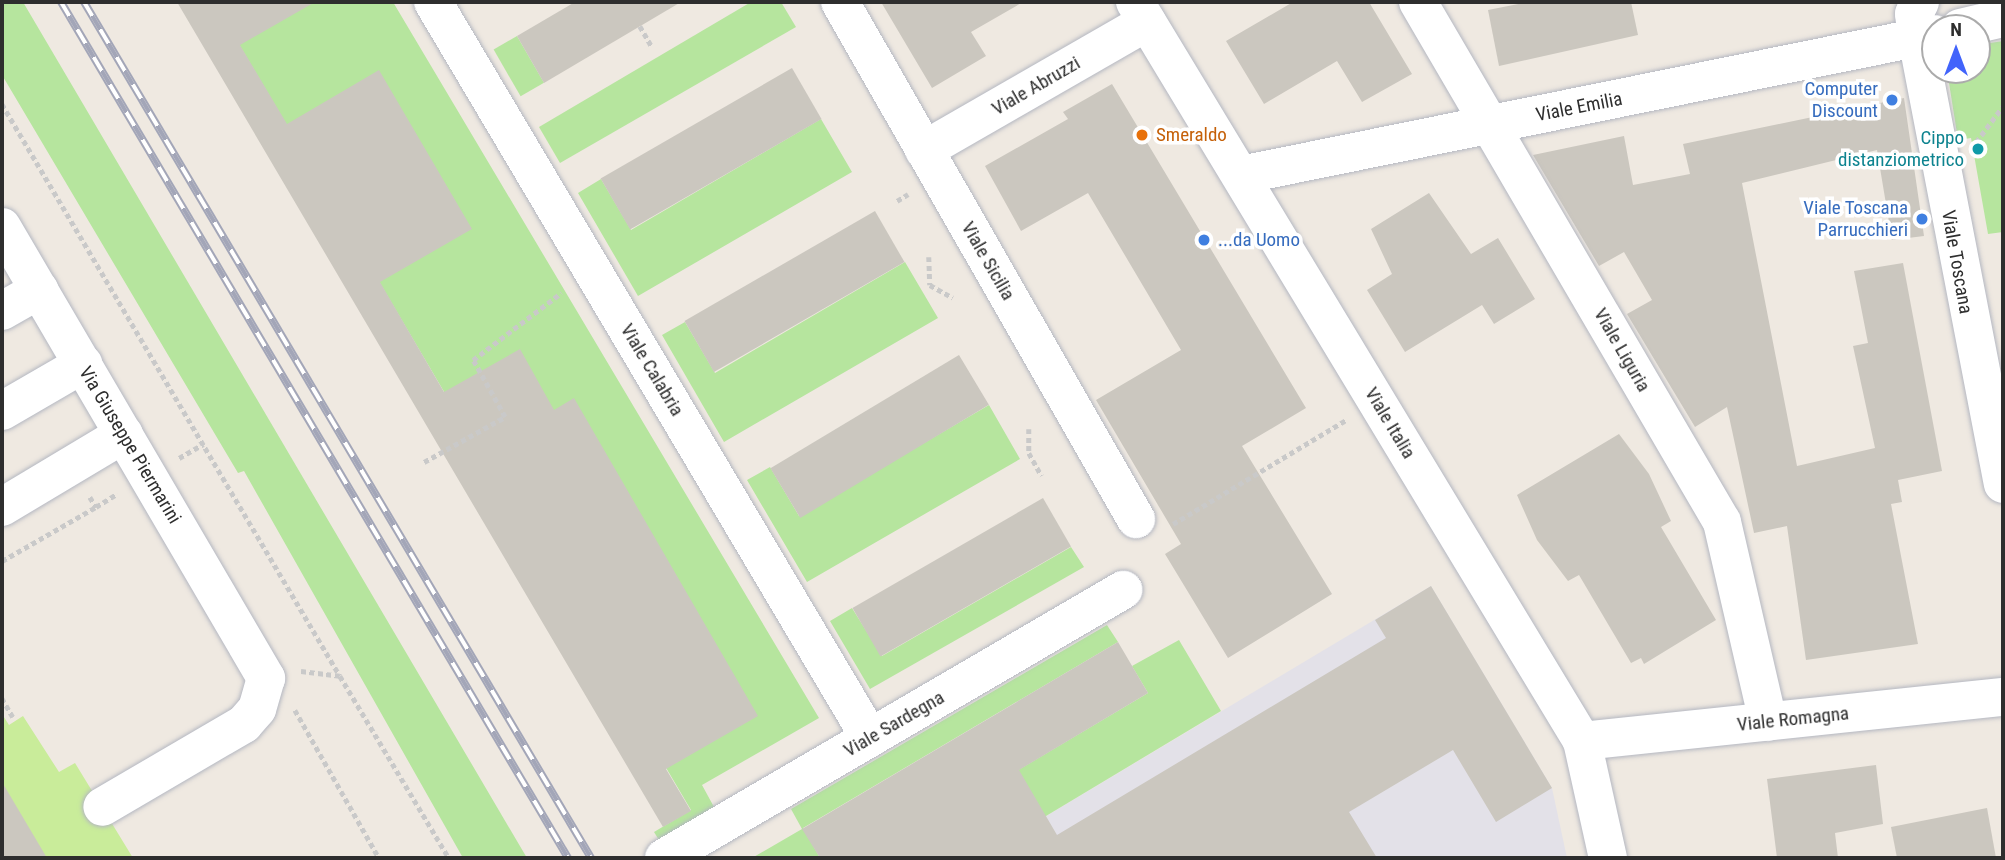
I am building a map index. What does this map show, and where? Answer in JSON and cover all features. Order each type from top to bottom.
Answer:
[{"type":"street","name":"Viale Calabria","points":[[433,2],[870,738]]},
{"type":"street","name":"Viale Sicilia","points":[[840,2],[1136,519]]},
{"type":"street","name":"Viale Liguria","points":[[1418,2],[1722,522],[1768,722]]},
{"type":"street","name":"Viale Abruzzi","points":[[924,150],[1141,12]]},
{"type":"street","name":"Viale Italia","points":[[1141,12],[1582,741],[1608,858]]},
{"type":"street","name":"Viale Emilia","points":[[1241,176],[1490,125],[1921,26]]},
{"type":"street","name":"Viale Toscana","points":[[1934,84],[2003,484]]},
{"type":"street","name":"Via Giuseppe Piermarini","points":[[2,227],[259,663]]},
{"type":"street","points":[[2,311],[39,290]]},
{"type":"street","points":[[2,411],[82,364]]},
{"type":"street","points":[[2,507],[124,434]]},
{"type":"street","name":"Viale Sardegna","points":[[664,858],[1123,590]]},
{"type":"street","points":[[102,807],[244,724],[266,690],[259,663]]},
{"type":"street","name":"Viale Romagna","points":[[1582,741],[2003,697]]},
{"type":"path","points":[[640,26],[652,47]]},
{"type":"path","points":[[2,104],[449,858]]},
{"type":"path","points":[[929,257],[930,285],[953,298]]},
{"type":"path","points":[[424,462],[505,417],[473,360],[592,269]]},
{"type":"path","points":[[1136,519],[1151,509],[1164,530],[1377,401]]},
{"type":"path","points":[[1029,429],[1029,453],[1042,476]]},
{"type":"path","points":[[2,561],[96,507]]},
{"type":"path","points":[[259,663],[340,676]]},
{"type":"path","points":[[259,663],[301,719],[379,858]]},
{"type":"path","points":[[2,698],[13,717]]},
{"type":"shaded area","points":[[1431,586],[1552,788],[1567,858],[976,858]]},
{"type":"green space","points":[[2,2],[23,2],[527,858],[463,858],[244,471],[238,473],[2,75]]},
{"type":"green space","points":[[214,2],[393,2],[819,718],[702,785],[714,807],[659,840],[654,832],[691,810]]},
{"type":"green space","points":[[751,2],[781,2],[796,27],[560,163],[539,127]]},
{"type":"green space","points":[[517,36],[544,83],[521,96],[494,50]]},
{"type":"green space","points":[[2003,41],[2003,232],[1988,234],[1971,138],[1958,140],[1949,84],[1991,84],[1991,43]]},
{"type":"green space","points":[[821,119],[852,172],[638,296],[578,193],[601,179],[631,230]]},
{"type":"green space","points":[[905,262],[938,318],[724,442],[662,335],[685,322],[715,373]]},
{"type":"green space","points":[[989,405],[1020,459],[807,582],[747,480],[770,467],[799,516]]},
{"type":"green space","points":[[1071,547],[1084,567],[870,689],[830,621],[852,608],[882,656]]},
{"type":"green space","points":[[1107,625],[1118,642],[803,828],[820,858],[752,858],[802,829],[791,809]]},
{"type":"green space","points":[[1179,640],[1221,711],[976,858],[870,858],[1148,693],[1132,666]]},
{"type":"green space","points":[[2,714],[9,725],[23,716],[59,772],[75,763],[133,858],[2,858]]},
{"type":"building","points":[[177,2],[315,2],[240,45],[287,124],[379,70],[472,229],[380,282],[444,392],[520,349],[554,410],[574,398],[758,716],[666,769],[691,811],[663,827]]},
{"type":"building","points":[[575,2],[681,2],[544,83],[517,36]]},
{"type":"building","points":[[881,2],[1023,2],[971,32],[986,56],[932,88]]},
{"type":"building","points":[[1293,2],[1369,2],[1412,74],[1362,102],[1337,61],[1264,104],[1226,41]]},
{"type":"building","points":[[1529,2],[1631,2],[1638,35],[1499,66],[1488,10]]},
{"type":"building","points":[[792,68],[822,119],[630,230],[601,178]]},
{"type":"building","points":[[1112,84],[1306,408],[1242,446],[1332,594],[1228,658],[1165,554],[1181,544],[1096,400],[1181,350],[1088,193],[1021,231],[985,166],[1068,119],[1063,112]]},
{"type":"building","points":[[1904,98],[1924,236],[1892,240],[1877,150],[1742,183],[1797,466],[1875,448],[1853,346],[1868,343],[1854,271],[1903,263],[1942,471],[1898,480],[1902,502],[1891,504],[1918,644],[1806,660],[1787,526],[1754,533],[1727,407],[1695,427],[1627,314],[1652,300],[1624,252],[1599,266],[1533,155],[1624,136],[1633,185],[1690,174],[1683,144]]},
{"type":"building","points":[[1429,193],[1471,254],[1498,238],[1535,299],[1494,324],[1482,305],[1405,352],[1367,290],[1392,274],[1371,229]]},
{"type":"building","points":[[875,211],[904,262],[714,372],[684,321]]},
{"type":"building","points":[[959,355],[989,405],[800,518],[770,468]]},
{"type":"building","points":[[1619,434],[1649,474],[1671,521],[1661,527],[1716,620],[1644,664],[1641,658],[1631,663],[1579,575],[1568,581],[1537,540],[1517,495]]},
{"type":"building","points":[[1043,498],[1071,546],[880,656],[852,608]]},
{"type":"building","points":[[1431,586],[1552,788],[1496,822],[1453,750],[1349,812],[1377,858],[820,858],[802,829],[1118,642],[1148,693],[1019,770],[1057,835],[1386,638],[1375,620]]},
{"type":"building","points":[[1876,765],[1883,824],[1835,833],[1838,858],[1777,858],[1767,779]]},
{"type":"building","points":[[2,782],[47,858],[2,858]]},
{"type":"building","points":[[1987,808],[1996,858],[1897,858],[1891,827]]},
{"type":"railway","points":[[61,2],[568,858]]},
{"type":"railway","points":[[84,2],[591,858]]},
{"type":"place","name":"Computer Discount","points":[[1892,100]]},
{"type":"place","name":"Smeraldo","points":[[1142,135]]},
{"type":"place","name":"Cippo distanziometrico","points":[[1978,149]]},
{"type":"place","name":"Viale Toscana Parrucchieri","points":[[1922,219]]},
{"type":"place","name":"...da Uomo","points":[[1204,240]]}]
